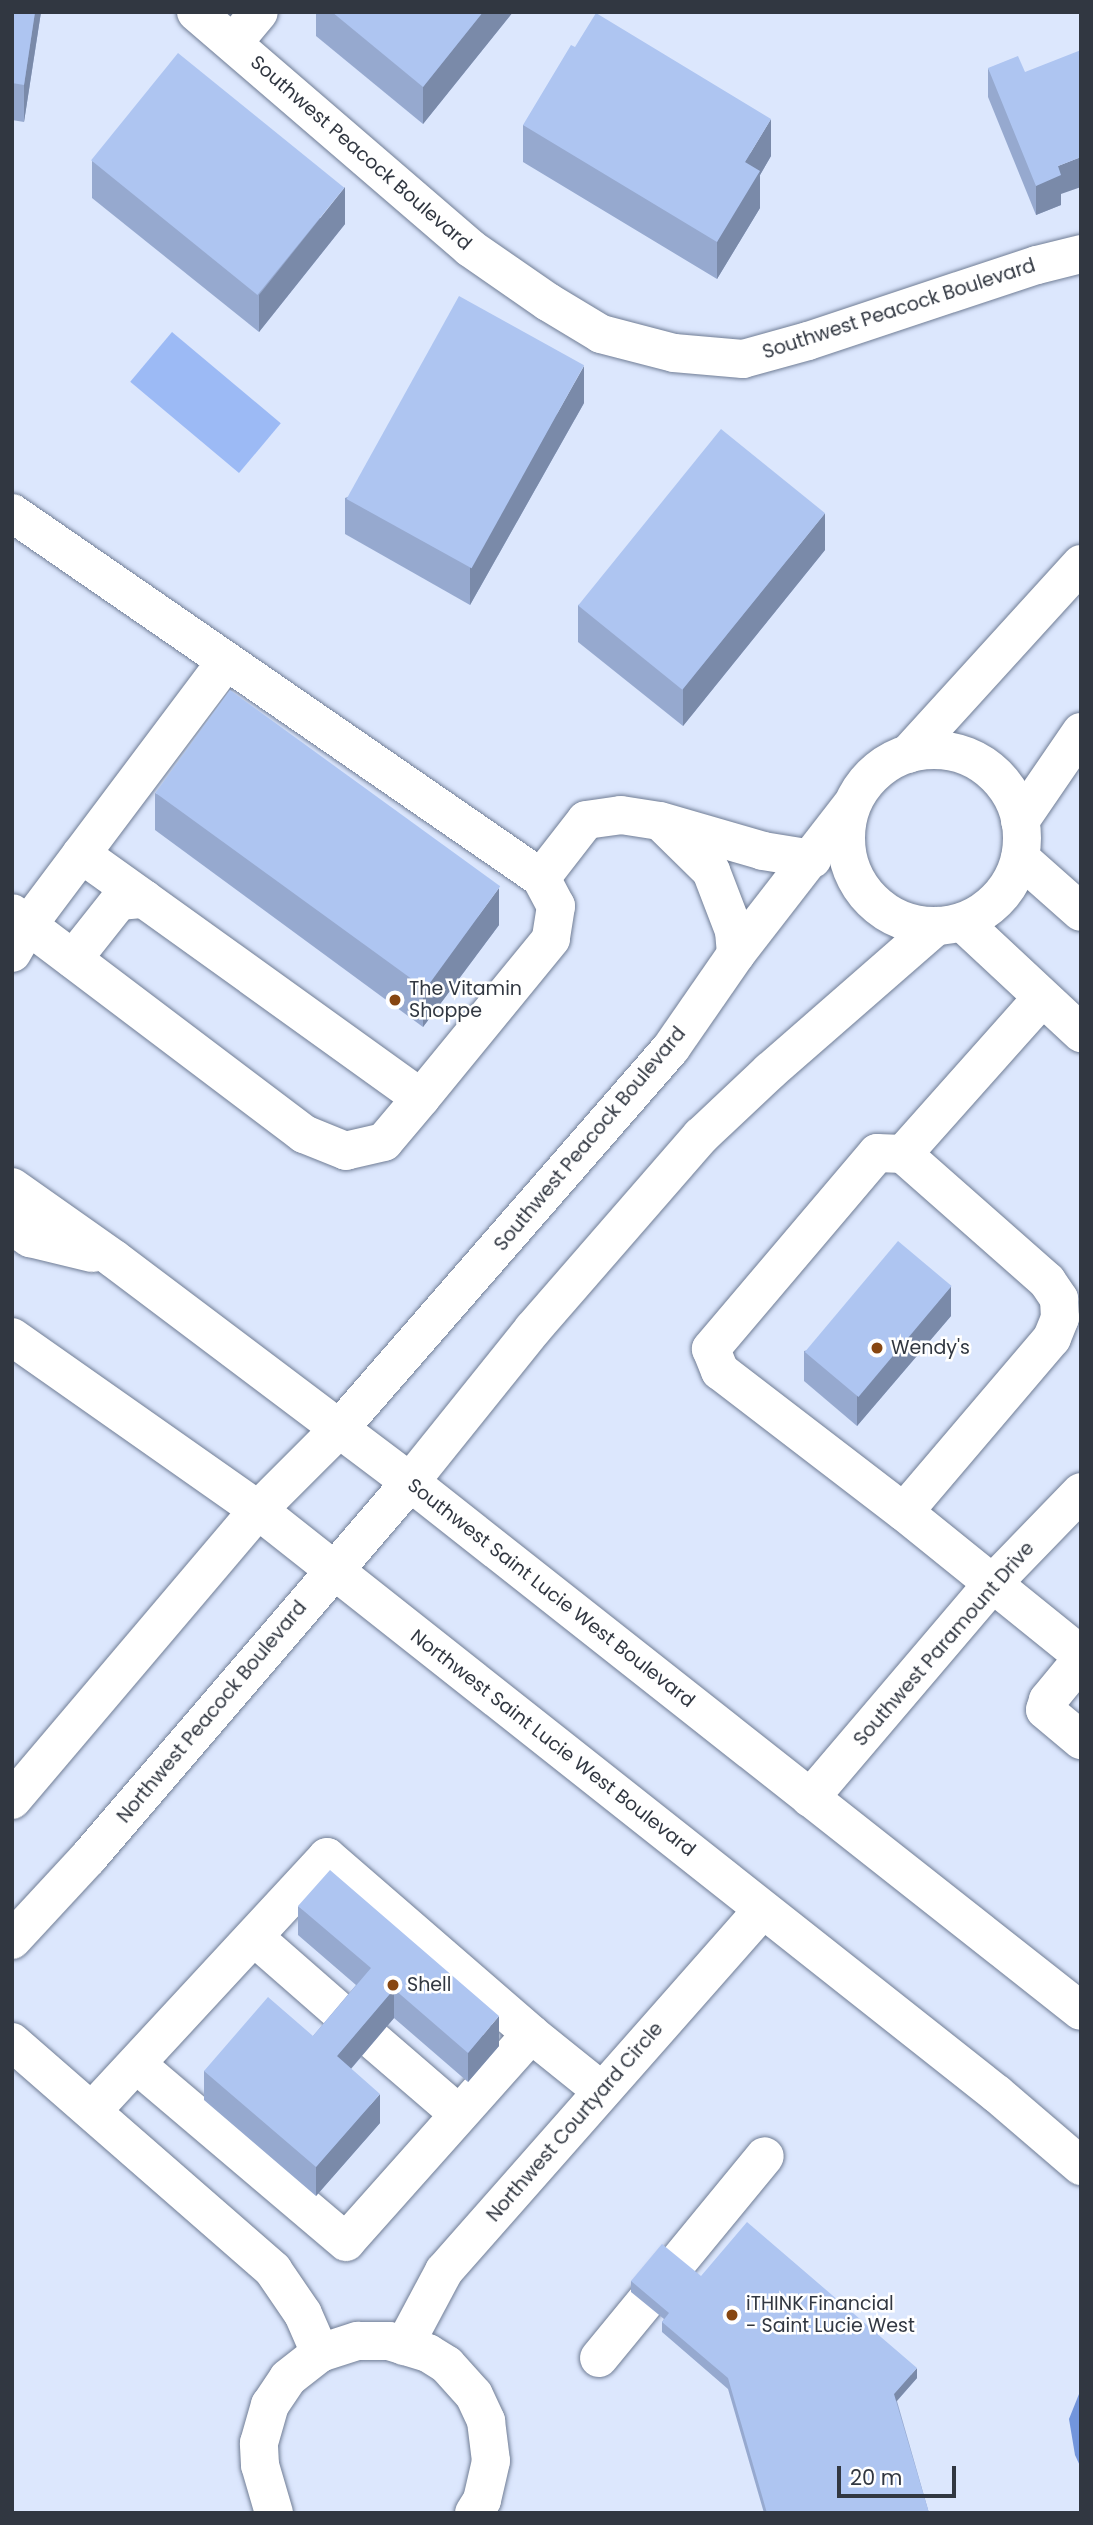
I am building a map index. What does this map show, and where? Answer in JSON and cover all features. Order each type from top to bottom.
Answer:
[{"type":"street","name":"Southwest Peacock Boulevard","points":[[196,12],[470,248],[548,302],[601,334],[674,353],[743,359],[808,341],[1037,265],[1081,254]]},
{"type":"street","name":"Southwest Peacock Boulevard","points":[[233,43],[259,12]]},
{"type":"street","points":[[12,513],[541,878],[556,906],[551,939],[384,1142],[346,1151],[304,1134],[73,959],[18,930],[81,854],[226,661]]},
{"type":"street","points":[[908,754],[1081,564]]},
{"type":"street","points":[[1020,821],[1081,732]]},
{"type":"street","points":[[410,1482],[533,1329],[701,1136],[770,1071],[949,924],[989,908],[1009,886],[1020,858],[1020,821],[1010,794],[991,771],[966,756],[937,750],[908,754],[884,765],[864,783],[851,806],[846,834],[848,853],[861,888],[890,914],[907,922],[949,924],[1042,998],[1081,1033]]},
{"type":"street","name":"Southwest Peacock Boulevard","points":[[340,1428],[671,1048],[736,954],[851,806]]},
{"type":"street","points":[[541,878],[586,820],[621,815],[660,821],[763,851],[812,859]]},
{"type":"street","points":[[660,821],[711,871],[734,931],[736,954]]},
{"type":"street","points":[[81,854],[421,1098]]},
{"type":"street","points":[[1020,858],[1081,912]]},
{"type":"street","points":[[73,959],[118,901],[144,899]]},
{"type":"street","points":[[904,1154],[1042,998]]},
{"type":"street","points":[[904,1512],[1052,1338],[1060,1318],[1059,1299],[1048,1281],[904,1154],[877,1153],[710,1349],[720,1371],[904,1512],[1081,1658],[1048,1700],[1045,1710],[1081,1740]]},
{"type":"street","name":"Southwest Saint Lucie West Boulevard","points":[[12,1187],[114,1259],[340,1428],[1081,2011]]},
{"type":"street","points":[[12,1226],[30,1238],[114,1259]]},
{"type":"street","name":"Northwest Saint Lucie West Boulevard","points":[[12,1337],[258,1510],[997,2094],[1081,2166]]},
{"type":"street","points":[[12,1800],[258,1510],[340,1428]]},
{"type":"street","name":"Northwest Peacock Boulevard","points":[[12,1940],[88,1858],[410,1482]]},
{"type":"street","name":"Southwest Paramount Drive","points":[[810,1798],[992,1584],[1081,1492]]},
{"type":"street","points":[[92,2110],[137,2065],[327,1857],[381,1924],[474,2005],[531,2034],[602,2091]]},
{"type":"street","name":"Northwest Courtyard Circle","points":[[404,2346],[444,2271],[762,1910]]},
{"type":"street","points":[[254,1937],[329,1982],[363,2031],[424,2064],[459,2114]]},
{"type":"street","points":[[137,2065],[346,2242],[531,2034]]},
{"type":"street","points":[[12,2042],[273,2270],[303,2314],[320,2353]]},
{"type":"street","points":[[599,2358],[765,2156]]},
{"type":"street","points":[[274,2513],[260,2465],[259,2443],[270,2404],[288,2378],[320,2353],[358,2341],[389,2341],[428,2353],[447,2365],[474,2396],[486,2421],[491,2461],[482,2500],[474,2513]]},
{"type":"shaded area","points":[[172,332],[281,423],[239,473],[130,382]]},
{"type":"shaded area","points":[[1081,2389],[1081,2468],[1075,2455],[1069,2419]]},
{"type":"building","points":[[12,12],[35,12],[24,85],[12,83]]},
{"type":"building","points":[[332,12],[483,12],[423,87]]},
{"type":"building","points":[[596,13],[771,119],[745,162],[760,171],[717,242],[523,125],[571,45],[575,47]]},
{"type":"building","points":[[1081,50],[1081,157],[1058,166],[1061,175],[1036,186],[988,68],[1018,56],[1025,72]]},
{"type":"building","points":[[178,53],[344,188],[257,295],[91,160]]},
{"type":"building","points":[[459,296],[584,365],[472,568],[347,499]]},
{"type":"building","points":[[721,429],[825,513],[682,690],[578,605]]},
{"type":"building","points":[[230,690],[500,886],[426,989],[155,793]]},
{"type":"building","name":"Wendy's","points":[[898,1241],[952,1286],[858,1397],[805,1352]]},
{"type":"building","points":[[330,1870],[499,2016],[468,2053],[394,1989],[337,2056],[380,2094],[316,2167],[204,2071],[268,1997],[313,2036],[371,1968],[298,1906]]},
{"type":"building","points":[[747,2222],[917,2368],[894,2394],[929,2513],[767,2513],[728,2378],[662,2322],[669,2313],[631,2281],[662,2244],[701,2276]]},
{"type":"place","name":"The Vitamin Shoppe","points":[[395,1000]]},
{"type":"place","name":"Wendy's","points":[[877,1348]]},
{"type":"place","name":"Shell","points":[[393,1985]]},
{"type":"place","name":"iTHINK Financial - Saint Lucie West","points":[[732,2315]]}]
